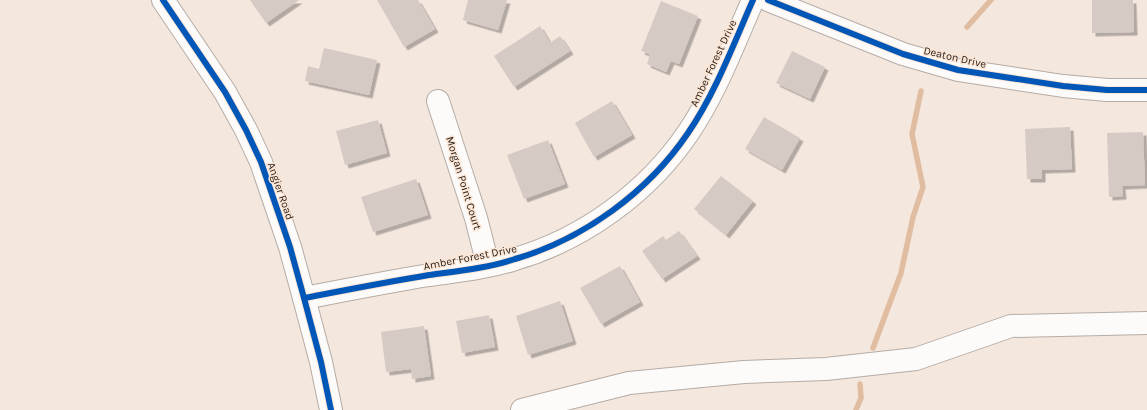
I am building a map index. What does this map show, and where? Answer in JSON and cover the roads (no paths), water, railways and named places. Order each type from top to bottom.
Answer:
[{"type":"street","name":"Angier Road","points":[[163,0],[224,92],[246,130],[261,162],[276,204],[304,298],[321,362],[331,410]]},
{"type":"street","name":"Amber Forest Drive","points":[[304,298],[515,259],[552,245],[576,233],[619,205],[645,184],[669,159],[689,133],[708,101],[753,0]]},
{"type":"street","name":"Deaton Drive","points":[[768,0],[903,54],[958,70],[1092,89],[1147,90]]},
{"type":"street","name":"Morgan Point Court","points":[[438,101],[476,218],[488,265]]},
{"type":"street","points":[[522,410],[629,383],[744,372],[826,369],[916,358],[1011,326],[1147,322]]},
{"type":"waterway","points":[[967,27],[991,0]]},
{"type":"waterway","points":[[873,348],[901,273],[913,217],[923,187],[912,134],[921,91]]},
{"type":"waterway","points":[[856,410],[861,398],[860,384]]}]
